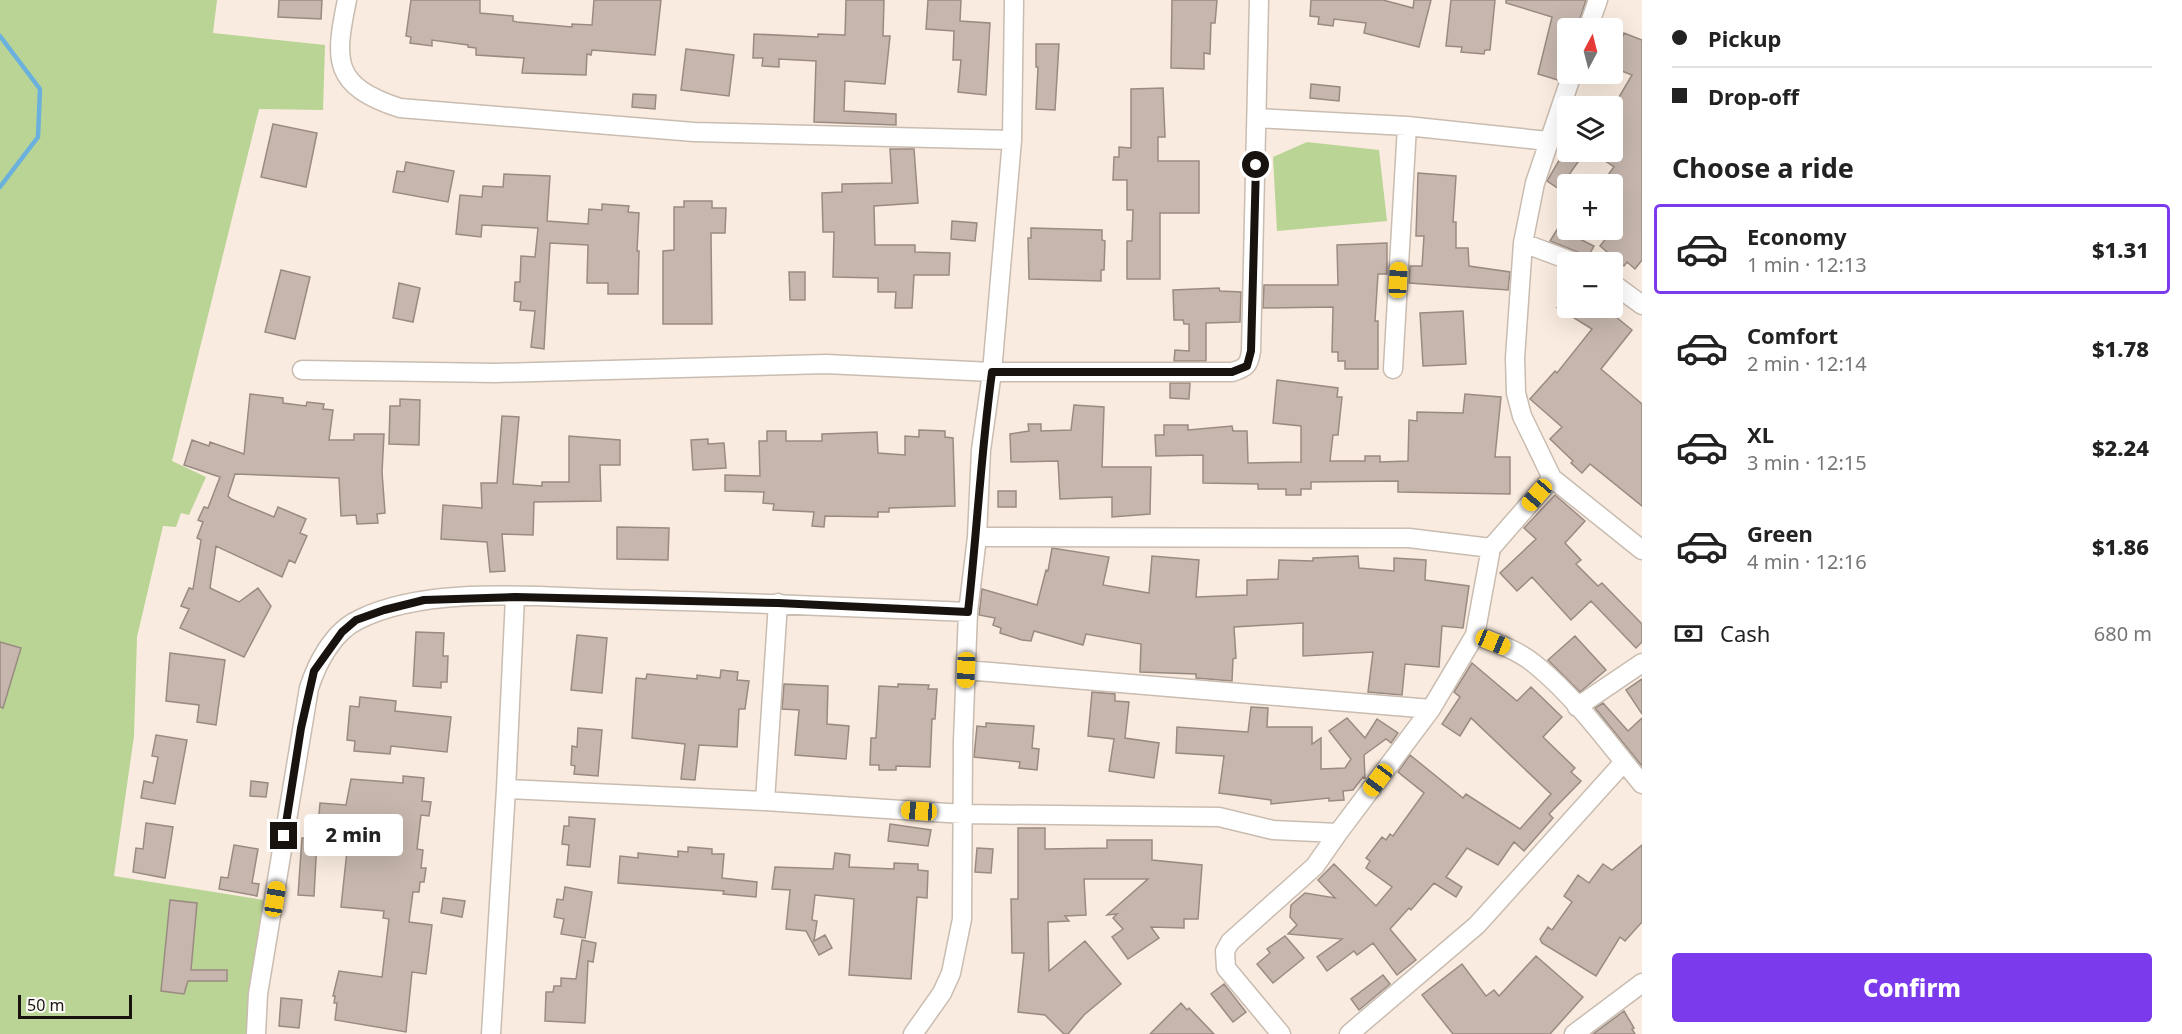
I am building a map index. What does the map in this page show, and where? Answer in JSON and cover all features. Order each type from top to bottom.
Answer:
[{"type":"street","points":[[347,0],[338,43],[341,66],[358,89],[376,100],[400,108],[694,132],[1012,140]]},
{"type":"street","points":[[913,1034],[942,993],[957,948],[962,919],[968,612],[977,537],[981,450],[992,372],[1012,140],[1014,0]]},
{"type":"street","points":[[302,370],[496,373],[826,364],[992,372],[1232,372],[1247,366],[1251,351],[1259,0]]},
{"type":"street","points":[[1592,18],[1598,0]]},
{"type":"street","points":[[1568,84],[1535,183],[1523,243],[1515,358],[1516,393],[1522,416],[1552,478],[1642,550]]},
{"type":"street","points":[[1257,118],[1407,126],[1548,141]]},
{"type":"street","points":[[1394,369],[1407,126]]},
{"type":"street","points":[[1523,243],[1557,256]]},
{"type":"street","points":[[1623,289],[1641,300]]},
{"type":"street","points":[[1281,1034],[1226,968],[1223,960],[1225,951],[1230,942],[1315,866],[1431,709],[1475,635],[1491,548],[1552,478]]},
{"type":"street","points":[[977,537],[1409,538],[1491,548]]},
{"type":"street","points":[[256,1034],[258,994],[309,688],[319,664],[342,632],[356,620],[424,600],[515,597],[778,603],[968,612]]},
{"type":"street","points":[[491,1034],[515,597]]},
{"type":"street","points":[[765,801],[778,603]]},
{"type":"street","points":[[1475,635],[1511,649],[1537,665],[1577,707],[1642,784]]},
{"type":"street","points":[[1577,707],[1642,663]]},
{"type":"street","points":[[966,670],[1431,709]]},
{"type":"street","points":[[1349,1034],[1477,925],[1624,762]]},
{"type":"street","points":[[506,789],[765,801],[963,814],[1219,817],[1273,830],[1338,833]]},
{"type":"street","points":[[1574,1034],[1642,983]]},
{"type":"green space","points":[[0,0],[217,0],[213,33],[325,45],[323,110],[259,109],[172,461],[206,477],[189,515],[181,513],[176,527],[163,526],[137,637],[134,736],[114,876],[264,900],[250,1034],[0,1034]]},
{"type":"green space","points":[[1307,142],[1379,150],[1387,221],[1277,231],[1273,157]]},
{"type":"building","points":[[279,0],[322,0],[321,19],[278,17]]},
{"type":"building","points":[[411,0],[480,0],[480,13],[513,16],[513,21],[517,22],[572,27],[572,24],[592,25],[594,0],[661,0],[655,55],[592,50],[591,55],[587,54],[586,75],[522,73],[524,58],[476,55],[476,48],[468,47],[468,45],[432,40],[432,46],[410,43],[411,37],[406,36]]},
{"type":"building","points":[[846,0],[884,0],[883,36],[890,36],[885,84],[845,81],[844,111],[896,114],[896,125],[814,122],[816,61],[779,59],[779,67],[762,66],[763,58],[753,58],[754,34],[818,37],[818,34],[845,35]]},
{"type":"building","points":[[928,0],[961,0],[960,21],[990,23],[986,95],[958,92],[961,60],[953,60],[954,31],[926,29]]},
{"type":"building","points":[[1172,0],[1217,0],[1215,23],[1211,23],[1210,54],[1204,53],[1204,69],[1171,68]]},
{"type":"building","points":[[1311,0],[1383,0],[1413,8],[1414,0],[1431,0],[1419,47],[1364,33],[1366,23],[1334,19],[1333,26],[1318,24],[1319,17],[1310,16]]},
{"type":"building","points":[[1451,0],[1495,0],[1490,50],[1485,50],[1484,54],[1461,52],[1462,47],[1446,46]]},
{"type":"building","points":[[1506,0],[1586,0],[1580,18],[1557,18],[1557,80],[1538,74],[1552,17],[1506,3]]},
{"type":"building","points":[[1624,33],[1642,40],[1642,260],[1635,269],[1627,262],[1623,265],[1623,252],[1607,252],[1600,246],[1605,240],[1623,240],[1623,174],[1609,174],[1614,167],[1607,162],[1623,162],[1623,96],[1620,96],[1632,75],[1623,71]]},
{"type":"building","points":[[1036,44],[1059,44],[1055,110],[1036,109],[1038,67],[1036,67]]},
{"type":"building","points":[[686,49],[734,55],[729,96],[681,90]]},
{"type":"building","points":[[1311,84],[1340,87],[1339,101],[1310,98]]},
{"type":"building","points":[[1163,88],[1165,137],[1158,137],[1158,161],[1199,161],[1199,213],[1160,213],[1160,279],[1127,279],[1127,241],[1132,241],[1133,210],[1127,210],[1127,180],[1113,180],[1114,157],[1119,157],[1119,147],[1131,148],[1131,89]]},
{"type":"building","points":[[633,94],[656,95],[655,109],[632,107]]},
{"type":"building","points":[[273,124],[317,133],[306,187],[261,177]]},
{"type":"building","points":[[890,149],[914,149],[918,203],[874,206],[875,245],[915,245],[915,252],[950,253],[949,275],[914,275],[912,308],[895,308],[896,292],[878,292],[878,278],[833,277],[834,232],[823,232],[822,193],[842,192],[842,184],[892,183]]},
{"type":"building","points":[[406,162],[454,171],[448,202],[393,192],[397,171],[404,172]]},
{"type":"building","points":[[1558,162],[1578,162],[1570,174],[1557,174],[1557,188],[1547,181]]},
{"type":"building","points":[[1418,173],[1456,176],[1453,222],[1456,222],[1456,248],[1468,248],[1469,266],[1510,272],[1508,290],[1409,283],[1410,266],[1422,266],[1424,236],[1416,236]]},
{"type":"building","points":[[504,174],[550,176],[547,221],[588,224],[589,209],[602,210],[602,204],[629,206],[628,212],[639,213],[638,294],[608,294],[608,283],[587,283],[588,245],[550,243],[544,349],[531,347],[535,311],[520,310],[521,302],[514,301],[515,282],[520,282],[521,256],[535,257],[538,228],[482,225],[481,237],[456,234],[460,195],[482,197],[483,186],[503,187]]},
{"type":"building","points":[[684,201],[712,201],[712,208],[726,208],[725,233],[711,233],[712,324],[663,324],[663,251],[674,250],[674,207],[684,207]]},
{"type":"building","points":[[952,221],[977,223],[975,241],[951,239]]},
{"type":"building","points":[[1031,228],[1102,230],[1102,240],[1105,241],[1104,270],[1101,270],[1101,281],[1029,279],[1028,238],[1031,238]]},
{"type":"building","points":[[1557,230],[1557,240],[1582,240],[1594,246],[1591,252],[1578,252],[1550,241]]},
{"type":"building","points":[[1387,243],[1387,274],[1378,274],[1375,321],[1378,321],[1378,369],[1345,369],[1345,361],[1338,361],[1338,352],[1332,352],[1333,307],[1263,308],[1264,285],[1338,285],[1337,245]]},
{"type":"building","points":[[281,270],[310,277],[295,339],[265,332]]},
{"type":"building","points":[[789,272],[805,272],[805,300],[790,300]]},
{"type":"building","points":[[399,283],[420,288],[413,322],[393,318]]},
{"type":"building","points":[[1219,288],[1220,291],[1241,292],[1240,322],[1206,323],[1206,361],[1174,361],[1175,350],[1189,351],[1189,324],[1184,324],[1183,320],[1174,320],[1173,290]]},
{"type":"building","points":[[1463,311],[1466,364],[1423,366],[1420,313]]},
{"type":"building","points":[[1574,318],[1617,318],[1632,330],[1601,369],[1642,404],[1642,506],[1590,464],[1582,473],[1571,463],[1573,461],[1550,439],[1562,427],[1530,399],[1555,371],[1557,373],[1592,329]]},
{"type":"building","points":[[1277,380],[1338,388],[1337,397],[1342,397],[1338,435],[1333,435],[1330,461],[1365,461],[1365,456],[1380,456],[1380,462],[1408,461],[1409,420],[1417,421],[1417,412],[1463,413],[1465,394],[1501,397],[1495,457],[1510,457],[1510,494],[1398,492],[1398,481],[1311,482],[1311,489],[1301,489],[1301,495],[1286,495],[1286,489],[1258,489],[1258,484],[1203,483],[1203,455],[1156,456],[1155,435],[1164,435],[1164,425],[1188,425],[1188,430],[1232,426],[1233,431],[1247,431],[1248,463],[1301,462],[1301,426],[1273,423]]},
{"type":"building","points":[[1170,383],[1190,383],[1189,399],[1170,398]]},
{"type":"building","points":[[250,394],[283,398],[283,403],[306,406],[307,402],[324,404],[323,409],[333,410],[329,440],[354,440],[354,434],[384,434],[382,472],[385,513],[377,514],[378,523],[357,524],[356,515],[341,516],[339,478],[235,474],[228,496],[231,499],[274,517],[278,507],[306,519],[300,533],[307,536],[295,563],[289,560],[282,577],[216,546],[210,588],[239,602],[258,588],[271,606],[244,657],[180,628],[189,609],[181,606],[189,588],[193,589],[201,540],[197,538],[203,522],[198,520],[204,507],[208,508],[220,477],[184,465],[192,440],[209,446],[210,442],[244,454]]},
{"type":"building","points":[[400,399],[420,400],[419,445],[389,444],[390,406],[400,406]]},
{"type":"building","points":[[1074,405],[1104,407],[1102,467],[1151,467],[1150,514],[1112,517],[1112,497],[1060,499],[1058,461],[1011,462],[1010,434],[1029,431],[1028,424],[1041,424],[1041,431],[1071,430]]},
{"type":"building","points":[[502,416],[519,417],[513,484],[542,486],[542,482],[569,482],[569,436],[620,440],[620,465],[600,465],[601,501],[534,502],[533,535],[502,534],[505,571],[490,572],[487,542],[441,539],[443,505],[482,508],[481,483],[497,483]]},
{"type":"building","points":[[919,430],[945,431],[945,437],[953,438],[955,506],[889,508],[889,512],[878,512],[878,517],[825,516],[824,527],[812,526],[814,512],[773,510],[774,504],[763,503],[764,492],[725,491],[725,475],[760,476],[759,441],[767,441],[767,431],[786,431],[786,441],[822,441],[822,434],[877,432],[878,453],[905,455],[905,436],[919,437]]},
{"type":"building","points":[[708,439],[708,444],[724,443],[726,468],[693,470],[691,440]]},
{"type":"building","points":[[998,491],[1016,491],[1016,507],[998,507]]},
{"type":"building","points":[[1555,495],[1585,521],[1565,543],[1581,560],[1576,564],[1598,586],[1602,583],[1642,624],[1642,642],[1636,648],[1591,601],[1571,620],[1532,577],[1517,591],[1500,573],[1536,539],[1524,528]]},
{"type":"building","points":[[617,527],[669,528],[668,560],[617,559]]},
{"type":"building","points":[[1052,548],[1109,557],[1103,585],[1149,593],[1152,556],[1199,560],[1196,597],[1247,595],[1247,580],[1278,579],[1279,560],[1313,561],[1313,558],[1358,556],[1359,568],[1394,571],[1394,558],[1426,560],[1425,580],[1469,586],[1463,628],[1442,626],[1439,667],[1405,664],[1402,695],[1368,692],[1373,652],[1303,656],[1303,623],[1234,627],[1236,658],[1233,659],[1232,681],[1196,678],[1196,674],[1140,672],[1141,644],[1086,634],[1083,645],[1034,631],[1031,641],[1022,640],[1000,633],[1001,628],[993,625],[995,618],[979,615],[982,589],[1037,605],[1046,570],[1048,571]]},
{"type":"building","points":[[416,632],[444,633],[443,656],[448,656],[447,682],[441,682],[441,688],[413,686]]},
{"type":"building","points":[[577,635],[607,638],[602,693],[571,690]]},
{"type":"building","points":[[1575,636],[1606,670],[1580,692],[1548,660]]},
{"type":"building","points":[[0,642],[21,648],[3,708],[0,707]]},
{"type":"building","points":[[170,653],[225,660],[216,725],[197,722],[199,705],[166,701]]},
{"type":"building","points":[[1472,663],[1517,701],[1531,687],[1562,717],[1543,737],[1575,768],[1571,772],[1581,781],[1549,814],[1553,818],[1524,851],[1514,842],[1498,865],[1467,848],[1446,877],[1462,887],[1456,897],[1434,883],[1411,910],[1409,908],[1390,929],[1416,960],[1397,975],[1373,943],[1357,955],[1354,951],[1327,971],[1317,957],[1342,939],[1288,934],[1297,925],[1290,917],[1291,905],[1305,893],[1335,898],[1318,880],[1334,864],[1376,906],[1392,887],[1366,868],[1370,861],[1366,858],[1382,837],[1386,840],[1390,834],[1393,836],[1424,793],[1398,772],[1410,755],[1463,798],[1466,794],[1520,829],[1551,794],[1471,718],[1460,736],[1442,724],[1460,697],[1454,692]]},
{"type":"building","points":[[721,670],[738,672],[737,680],[749,681],[745,709],[739,709],[737,747],[699,745],[695,780],[681,779],[685,744],[632,738],[636,678],[646,679],[647,674],[697,679],[697,675],[720,678]]},
{"type":"building","points":[[1642,679],[1642,714],[1626,690]]},
{"type":"building","points":[[784,684],[828,686],[827,724],[849,726],[846,759],[795,755],[799,710],[782,709]]},
{"type":"building","points":[[898,684],[929,685],[928,689],[937,689],[935,719],[932,719],[930,767],[896,766],[896,770],[879,770],[879,765],[870,765],[871,738],[876,738],[879,686],[898,687]]},
{"type":"building","points":[[1092,692],[1115,694],[1115,701],[1129,702],[1125,738],[1159,743],[1154,778],[1109,771],[1114,739],[1088,736]]},
{"type":"building","points":[[360,697],[396,701],[395,711],[451,717],[447,752],[391,746],[390,754],[354,751],[355,741],[347,740],[350,706],[359,707]]},
{"type":"building","points":[[1603,703],[1628,731],[1642,718],[1642,766],[1595,708]]},
{"type":"building","points":[[1251,707],[1268,708],[1267,727],[1312,727],[1312,744],[1321,738],[1321,769],[1345,768],[1351,759],[1329,731],[1347,718],[1365,738],[1377,719],[1398,733],[1391,743],[1386,739],[1364,755],[1365,778],[1363,777],[1353,790],[1343,791],[1344,800],[1329,801],[1329,798],[1271,804],[1271,800],[1219,793],[1224,756],[1176,753],[1177,727],[1248,732]]},
{"type":"building","points":[[986,723],[1034,726],[1032,748],[1039,749],[1037,770],[1019,768],[1020,762],[974,757],[977,726],[986,727]]},
{"type":"building","points":[[578,728],[602,730],[598,776],[574,774],[575,766],[571,765],[572,746],[577,747]]},
{"type":"building","points":[[156,735],[187,740],[175,804],[141,798],[144,781],[153,783],[158,757],[152,756]]},
{"type":"building","points":[[403,776],[424,778],[422,801],[431,802],[429,816],[421,815],[417,849],[423,850],[421,868],[426,868],[424,882],[420,882],[419,892],[413,892],[409,922],[432,925],[426,974],[412,972],[406,1032],[335,1020],[337,1003],[334,1003],[335,996],[333,996],[339,971],[382,977],[389,919],[383,918],[384,911],[341,907],[349,832],[348,829],[318,826],[320,803],[346,805],[351,779],[403,783]]},
{"type":"building","points":[[251,781],[268,783],[266,797],[250,796]]},
{"type":"building","points":[[569,817],[595,819],[590,867],[567,865],[569,845],[562,844],[564,826],[569,826]]},
{"type":"building","points":[[146,823],[173,827],[165,878],[133,872],[136,848],[143,849]]},
{"type":"building","points":[[890,824],[931,830],[928,846],[888,841]]},
{"type":"building","points":[[1018,828],[1045,828],[1045,849],[1107,848],[1107,840],[1152,840],[1152,860],[1202,865],[1198,919],[1184,919],[1184,928],[1151,927],[1159,938],[1128,959],[1112,937],[1123,929],[1113,918],[1117,914],[1107,915],[1148,879],[1084,879],[1086,915],[1065,916],[1069,921],[1048,922],[1049,971],[1085,941],[1121,984],[1084,1015],[1068,1034],[1064,1034],[1045,1015],[1018,1012],[1024,953],[1012,953],[1011,899],[1018,899]]},
{"type":"building","points":[[302,838],[317,840],[314,896],[298,895]]},
{"type":"building","points":[[234,845],[258,849],[252,883],[259,884],[257,896],[219,889],[221,877],[228,878]]},
{"type":"building","points":[[1642,845],[1642,922],[1625,941],[1620,937],[1596,976],[1542,943],[1540,939],[1548,927],[1552,930],[1572,902],[1564,896],[1578,875],[1589,883],[1603,864],[1612,870]]},
{"type":"building","points":[[688,847],[712,849],[712,854],[724,854],[722,878],[757,882],[756,897],[723,894],[724,891],[618,883],[620,856],[638,858],[638,853],[678,857],[678,851],[688,852]]},
{"type":"building","points":[[977,848],[993,849],[991,873],[975,872]]},
{"type":"building","points":[[835,853],[850,855],[849,867],[894,869],[894,863],[918,864],[918,870],[928,871],[927,898],[917,897],[911,979],[849,975],[854,899],[815,895],[812,920],[817,921],[814,941],[825,935],[832,948],[819,955],[806,931],[786,929],[790,890],[772,889],[775,867],[833,869]]},
{"type":"building","points":[[565,887],[592,892],[585,938],[561,934],[564,919],[554,917],[557,899],[563,900]]},
{"type":"building","points":[[443,898],[465,901],[462,917],[441,913]]},
{"type":"building","points":[[170,900],[197,903],[191,970],[227,970],[227,981],[188,981],[184,994],[161,991]]},
{"type":"building","points":[[1285,936],[1304,958],[1273,983],[1257,964],[1270,953],[1267,949]]},
{"type":"building","points":[[582,940],[596,943],[593,962],[588,961],[585,1023],[545,1021],[546,992],[553,992],[554,986],[561,986],[561,978],[576,979]]},
{"type":"building","points":[[1536,956],[1583,997],[1550,1034],[1453,1034],[1422,995],[1462,964],[1486,996],[1494,990],[1499,996]]},
{"type":"building","points":[[1383,975],[1390,984],[1359,1010],[1351,999]]},
{"type":"building","points":[[1224,984],[1246,1012],[1233,1022],[1211,994]]},
{"type":"building","points":[[281,998],[302,1000],[299,1028],[279,1026]]},
{"type":"building","points":[[1181,1003],[1187,1010],[1189,1008],[1214,1034],[1150,1034]]},
{"type":"building","points":[[1624,1011],[1635,1034],[1593,1034]]},
{"type":"waterway","points":[[0,36],[40,89],[38,137],[0,187]]},
{"type":"route","points":[[284,836],[301,728],[314,671],[327,649],[342,632],[356,620],[384,610],[424,600],[515,597],[778,603],[968,612],[977,537],[981,450],[992,372],[1232,372],[1247,366],[1251,351],[1256,165]]}]
